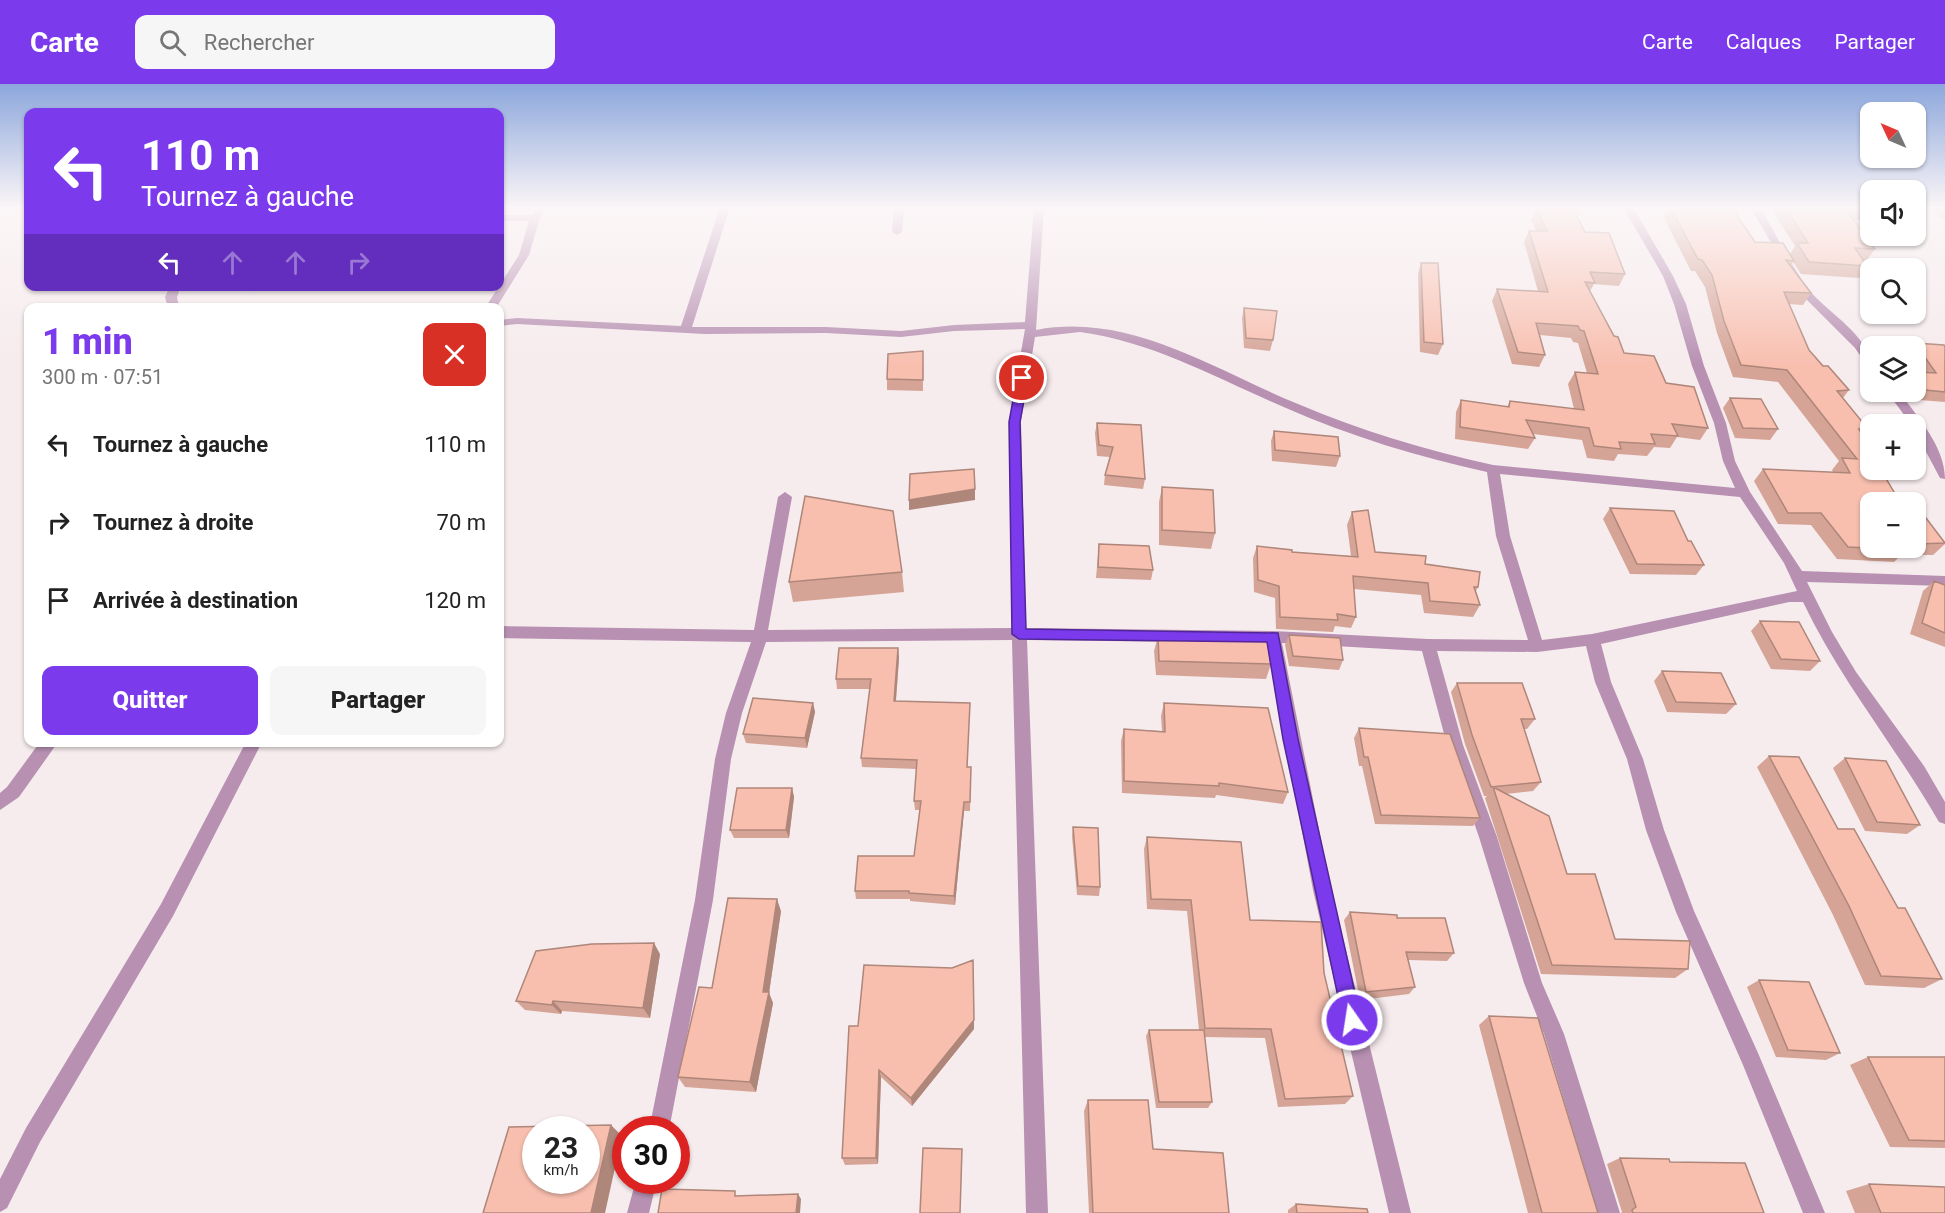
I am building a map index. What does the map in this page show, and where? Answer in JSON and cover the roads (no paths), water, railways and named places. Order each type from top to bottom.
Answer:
[{"type":"street","points":[[504,286],[521,260]]},
{"type":"street","points":[[685,330],[708,260]]},
{"type":"street","points":[[1035,260],[1030,330],[1015,422],[1019,634],[1037,1213]]},
{"type":"street","points":[[1659,260],[1680,304],[1698,366],[1720,423],[1729,461],[1744,493],[1798,576],[1806,596],[1851,676],[1918,771],[1945,817]]},
{"type":"street","points":[[1786,260],[1806,293],[1860,346]]},
{"type":"street","points":[[504,323],[518,321],[685,330],[826,330],[901,334],[954,328],[1077,329],[1117,335],[1174,354],[1294,408],[1380,440],[1446,459],[1492,469],[1744,493]]},
{"type":"street","points":[[1900,402],[1916,423],[1945,475]]},
{"type":"street","points":[[1492,469],[1494,496],[1516,582],[1536,646]]},
{"type":"street","points":[[662,1116],[702,911],[723,759],[734,713],[760,636],[785,497]]},
{"type":"street","points":[[1798,576],[1945,581]]},
{"type":"street","points":[[504,632],[760,636],[1019,634],[1273,637],[1428,645],[1536,646],[1592,640],[1789,597],[1806,596]]},
{"type":"street","points":[[1273,637],[1306,815],[1357,1042],[1387,1150],[1400,1213]]},
{"type":"street","points":[[1592,640],[1603,682],[1635,759],[1655,830],[1685,912],[1751,1060],[1814,1213]]},
{"type":"street","points":[[1428,645],[1455,746],[1488,837],[1533,983],[1554,1034],[1609,1213]]},
{"type":"street","points":[[0,803],[14,792],[46,747]]},
{"type":"street","points":[[0,1201],[33,1134],[167,910],[251,747]]},
{"type":"street","points":[[639,1213],[644,1194]]}]
